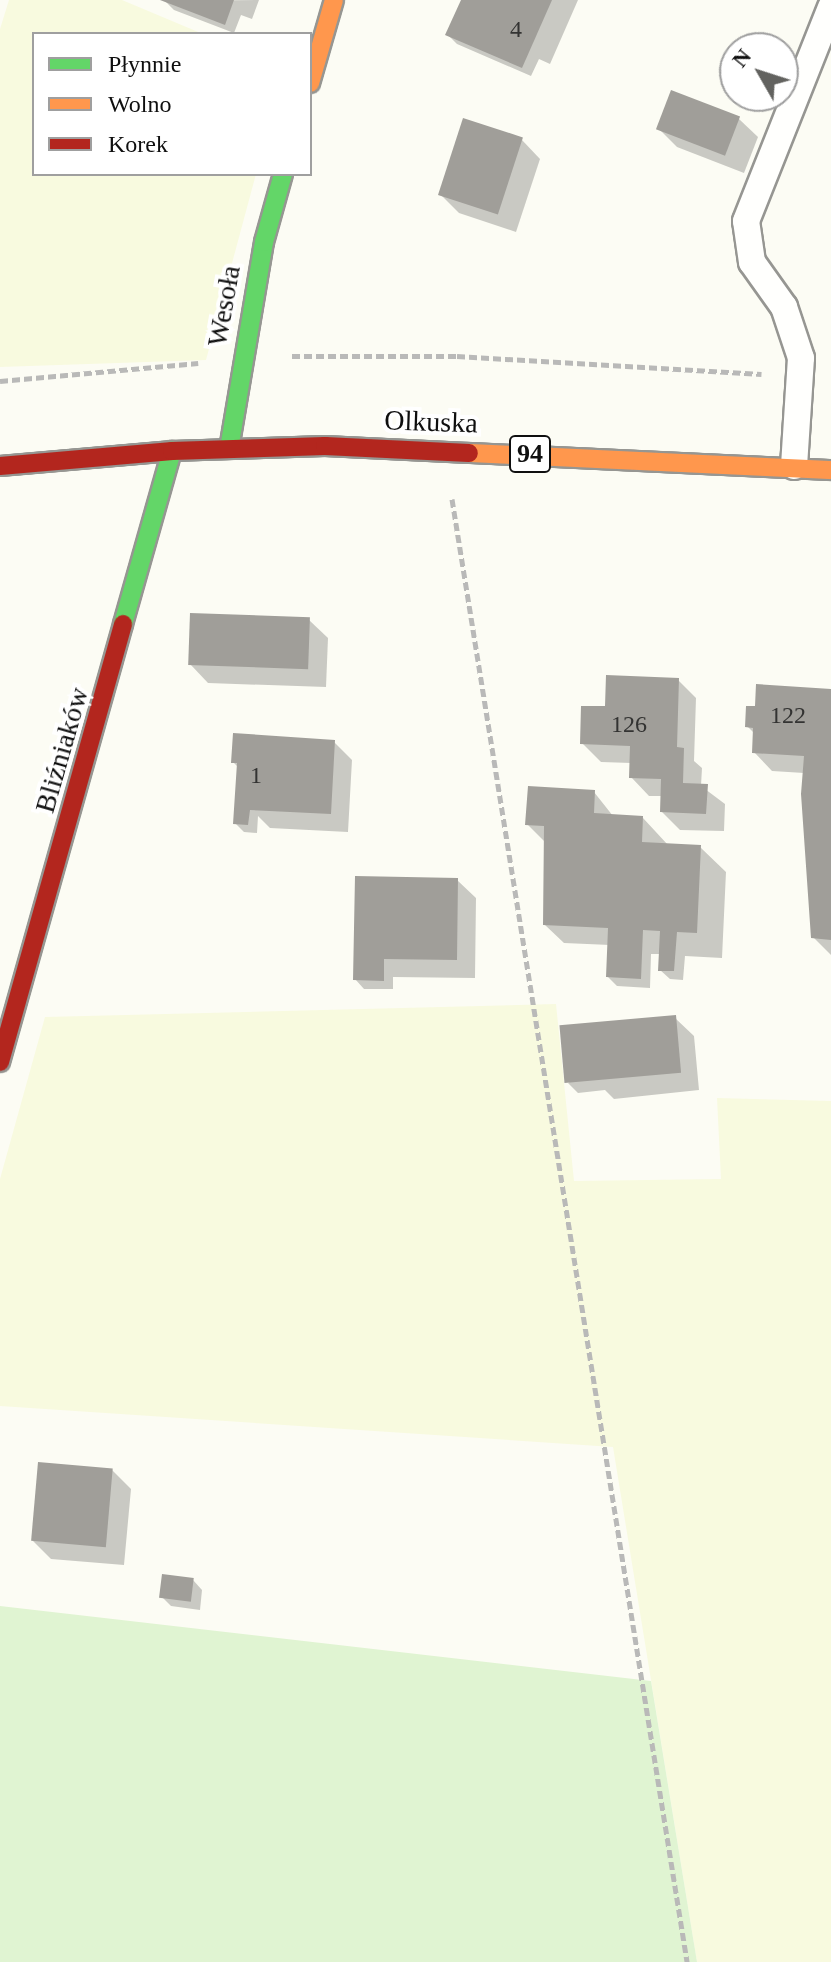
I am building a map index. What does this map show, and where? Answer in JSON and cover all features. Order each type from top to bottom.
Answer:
[{"type":"street","points":[[312,76],[334,0]]},
{"type":"street","name":"Wesoła","points":[[229,449],[264,242],[282,176]]},
{"type":"street","name":"Olkuska","points":[[172,451],[444,451],[831,470]]},
{"type":"street","name":"94","points":[[0,466],[172,451]]},
{"type":"street","name":"Bliźniaków","points":[[0,1062],[172,451]]},
{"type":"lane","points":[[794,466],[801,358],[795,332],[752,262],[746,221],[831,7]]},
{"type":"path","points":[[0,381],[244,359],[457,356],[771,374],[798,399]]},
{"type":"path","points":[[444,451],[687,1962]]},
{"type":"green space","points":[[9,0],[122,0],[198,32],[32,32],[32,176],[255,176],[206,360],[0,367],[0,29]]},
{"type":"green space","points":[[556,1004],[574,1181],[721,1179],[717,1098],[831,1101],[831,1962],[697,1962],[613,1447],[0,1406],[0,1179],[45,1017]]},
{"type":"green space","points":[[0,1606],[651,1681],[697,1962],[0,1962]]},
{"type":"building","points":[[160,0],[234,0],[225,25]]},
{"type":"building","points":[[461,0],[552,0],[522,68],[445,35]]},
{"type":"building","points":[[671,90],[719,108],[719,112],[740,117],[725,156],[656,129]]},
{"type":"building","points":[[463,118],[523,137],[498,215],[438,195]]},
{"type":"building","points":[[190,613],[310,617],[308,669],[188,665]]},
{"type":"building","points":[[606,675],[679,678],[677,747],[684,748],[683,783],[708,784],[706,814],[660,812],[661,779],[629,778],[630,746],[580,744],[581,706],[605,706]]},
{"type":"building","points":[[756,684],[831,689],[831,940],[811,938],[801,794],[804,756],[752,753],[753,728],[745,727],[746,706],[755,706]]},
{"type":"building","points":[[233,733],[335,740],[331,814],[250,810],[248,825],[233,824],[237,763],[231,763]]},
{"type":"building","points":[[528,786],[595,790],[594,813],[643,816],[642,842],[701,845],[697,933],[677,932],[674,971],[658,971],[660,931],[643,930],[641,979],[606,977],[608,928],[543,925],[544,826],[525,825]]},
{"type":"building","points":[[355,876],[458,878],[457,960],[384,959],[384,981],[353,980]]},
{"type":"building","points":[[676,1015],[681,1073],[565,1083],[559,1025]]},
{"type":"building","points":[[38,1462],[113,1469],[106,1547],[31,1541]]},
{"type":"building","points":[[162,1574],[194,1578],[191,1602],[159,1598]]},
{"type":"traffic: fast","points":[[229,449],[264,242],[282,176]]},
{"type":"traffic: fast","points":[[123,624],[172,451]]},
{"type":"traffic: slow","points":[[312,76],[334,0]]},
{"type":"traffic: slow","points":[[469,453],[831,470]]},
{"type":"traffic: jam","points":[[0,466],[172,451],[325,446],[469,453]]},
{"type":"traffic: jam","points":[[0,1062],[123,624]]}]
